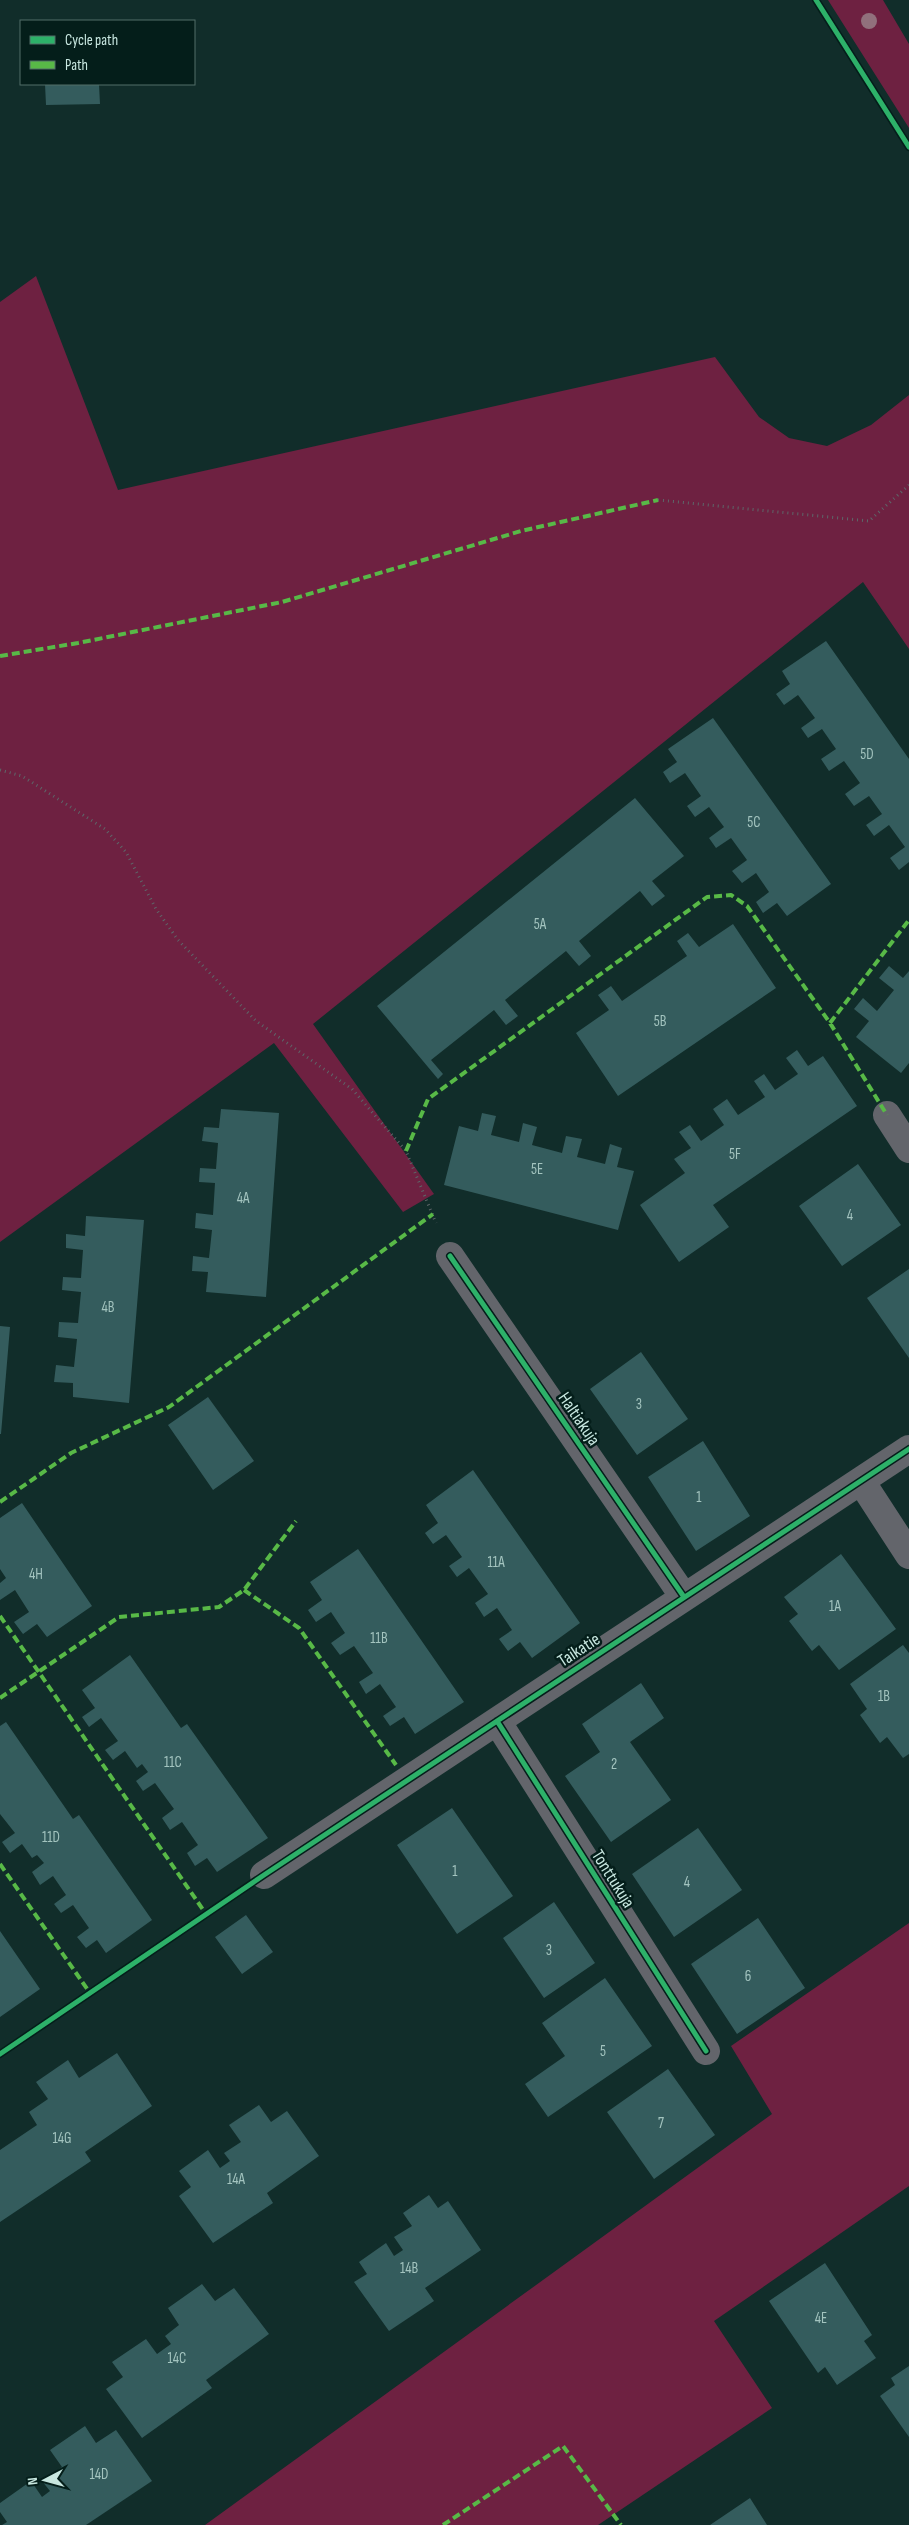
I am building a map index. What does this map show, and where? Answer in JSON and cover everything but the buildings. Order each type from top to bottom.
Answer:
[{"type":"street","points":[[887,1115],[909,1149]]},
{"type":"street","name":"Haltiakuja","points":[[450,1256],[684,1597]]},
{"type":"street","name":"Taikatie","points":[[264,1875],[909,1449]]},
{"type":"street","points":[[861,1481],[909,1555]]},
{"type":"street","name":"Tonttukuja","points":[[497,1721],[706,2051]]},
{"type":"path","points":[[658,500],[869,521],[909,485]]},
{"type":"path","points":[[0,770],[22,776],[105,829],[126,852],[156,909],[178,940],[256,1021],[352,1089],[406,1151],[450,1256]]},
{"type":"shaded area","points":[[828,0],[883,0],[909,44],[909,128]]},
{"type":"shaded area","points":[[36,276],[118,490],[715,357],[759,417],[789,438],[827,446],[871,425],[909,395],[909,649],[863,582],[313,1024],[434,1194],[403,1212],[274,1043],[0,1242],[0,302]]},
{"type":"shaded area","points":[[909,1923],[909,2186],[714,2321],[772,2408],[598,2525],[205,2525],[772,2114],[731,2046]]},
{"type":"marked path","points":[[0,656],[78,643],[282,602],[521,531],[658,500]]},
{"type":"marked path","points":[[406,1151],[428,1099],[707,897],[731,895],[747,906],[830,1023],[887,1115]]},
{"type":"marked path","points":[[830,1023],[909,920]]},
{"type":"marked path","points":[[0,1502],[71,1453],[169,1407],[433,1214]]},
{"type":"marked path","points":[[0,1698],[119,1617],[219,1607],[244,1590],[296,1521]]},
{"type":"marked path","points":[[244,1590],[299,1628],[396,1765]]},
{"type":"marked path","points":[[0,1616],[206,1914]]},
{"type":"marked path","points":[[0,1864],[90,1993]]},
{"type":"marked path","points":[[443,2525],[563,2446],[621,2525]]},
{"type":"cycle path","points":[[816,0],[909,147]]},
{"type":"cycle path","points":[[450,1256],[684,1597]]},
{"type":"cycle path","points":[[0,2054],[264,1875],[909,1449]]},
{"type":"cycle path","points":[[497,1721],[706,2051]]}]
